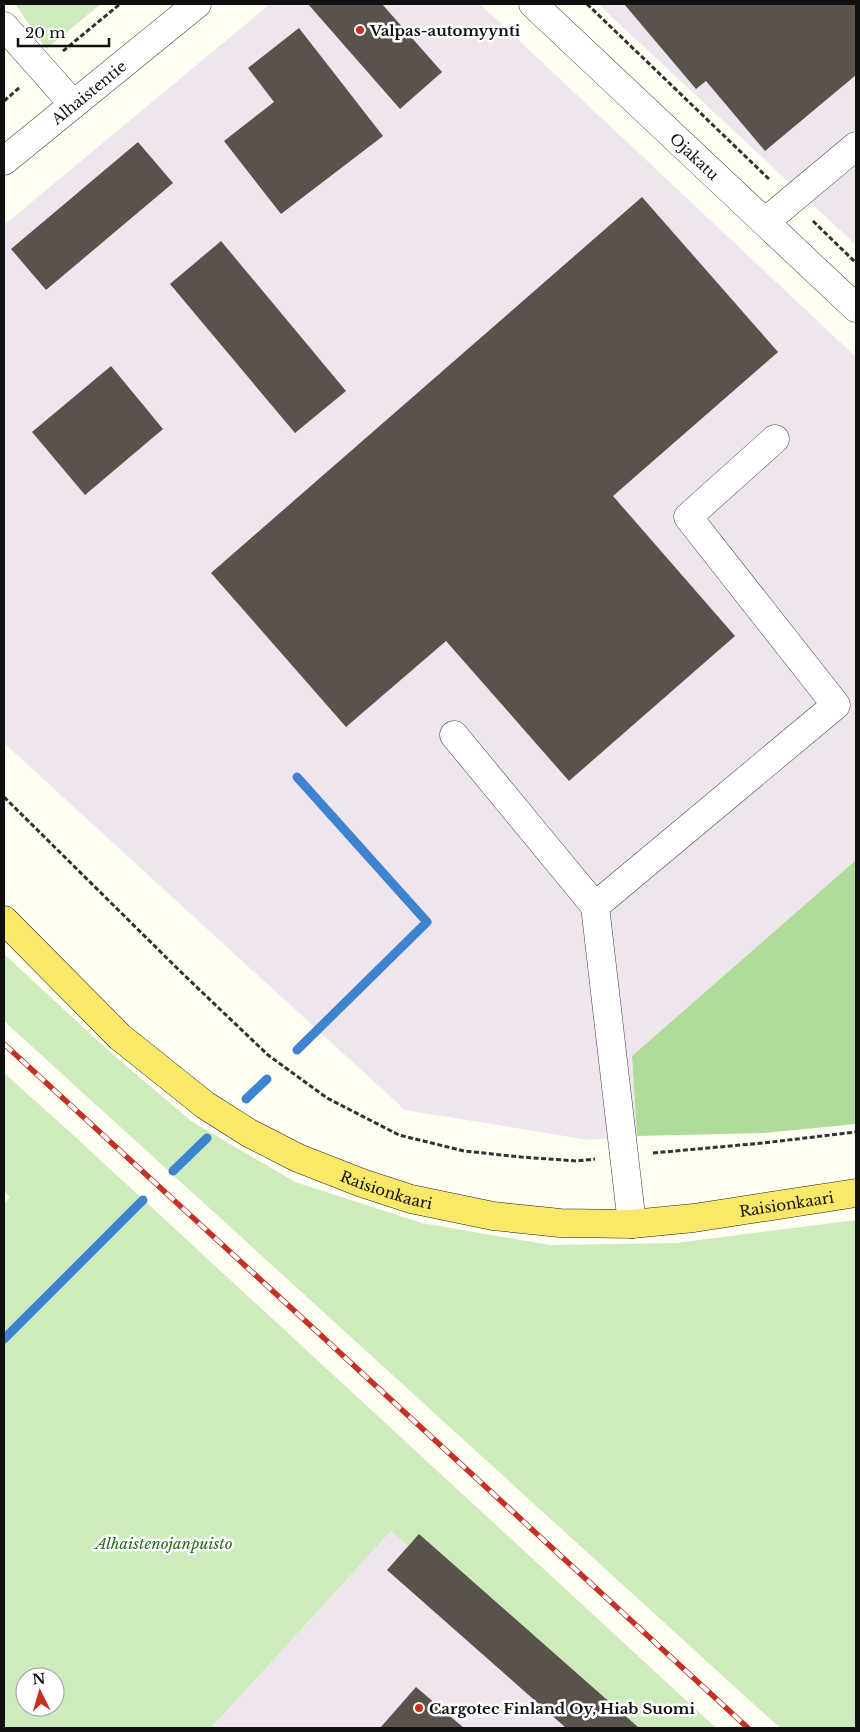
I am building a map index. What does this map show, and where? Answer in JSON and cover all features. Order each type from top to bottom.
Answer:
[{"type":"main road","name":"Raisionkaari","points":[[4,920],[120,1037],[205,1105],[249,1133],[298,1158],[362,1183],[411,1199],[493,1216],[560,1223],[632,1224],[694,1218],[856,1193]]},
{"type":"street","name":"Alhaistentie","points":[[4,161],[197,4]]},
{"type":"street","name":"Ojakatu","points":[[533,4],[856,308]]},
{"type":"street","points":[[4,26],[73,104]]},
{"type":"street","points":[[765,222],[856,146]]},
{"type":"street","points":[[595,906],[836,705],[688,517],[775,439]]},
{"type":"street","points":[[454,735],[595,906],[632,1224]]},
{"type":"path","points":[[587,4],[856,263]]},
{"type":"path","points":[[4,797],[183,974],[268,1054],[326,1098],[399,1135],[464,1151],[577,1161],[856,1132]]},
{"type":"shaded area","points":[[270,4],[480,4],[856,357],[856,860],[632,1056],[637,1136],[589,1140],[405,1110],[4,743],[4,225]]},
{"type":"shaded area","points":[[598,4],[856,4],[856,245]]},
{"type":"shaded area","points":[[391,1531],[609,1728],[211,1728]]},
{"type":"green space","points":[[15,4],[101,4],[46,49]]},
{"type":"green space","points":[[856,860],[856,1124],[764,1133],[637,1136],[632,1056]]},
{"type":"green space","points":[[4,954],[109,1051],[191,1121],[295,1182],[422,1223],[550,1245],[676,1243],[856,1220],[856,1728],[780,1728],[4,1021]]},
{"type":"green space","name":"Alhaistenojanpuisto","points":[[4,1073],[716,1728],[609,1728],[391,1531],[211,1728],[4,1728],[4,1203],[10,1197],[4,1191]]},
{"type":"building","points":[[308,4],[382,4],[442,72],[400,109]]},
{"type":"building","points":[[624,4],[856,4],[856,75],[765,151],[706,81],[696,89]]},
{"type":"building","points":[[299,28],[383,136],[281,214],[224,141],[274,102],[248,68]]},
{"type":"building","points":[[138,142],[173,183],[46,290],[11,249]]},
{"type":"building","points":[[642,197],[778,352],[613,496],[735,636],[569,781],[446,641],[346,727],[211,573]]},
{"type":"building","points":[[221,241],[346,391],[295,433],[170,284]]},
{"type":"building","points":[[111,366],[163,429],[85,495],[32,432]]},
{"type":"building","points":[[419,1534],[639,1728],[566,1728],[387,1570]]},
{"type":"building","name":"Cargotec Finland Oy, Hiab Suomi","points":[[416,1687],[464,1728],[380,1728]]},
{"type":"waterway","points":[[297,777],[427,922],[297,1050]]},
{"type":"waterway","points":[[246,1099],[267,1079]]},
{"type":"waterway","points":[[173,1171],[207,1138]]},
{"type":"waterway","points":[[4,1339],[143,1200]]},
{"type":"railway","points":[[4,1044],[748,1728]]},
{"type":"place","name":"Valpas-automyynti","points":[[360,30]]},
{"type":"place","name":"Cargotec Finland Oy, Hiab Suomi","points":[[419,1708]]}]
